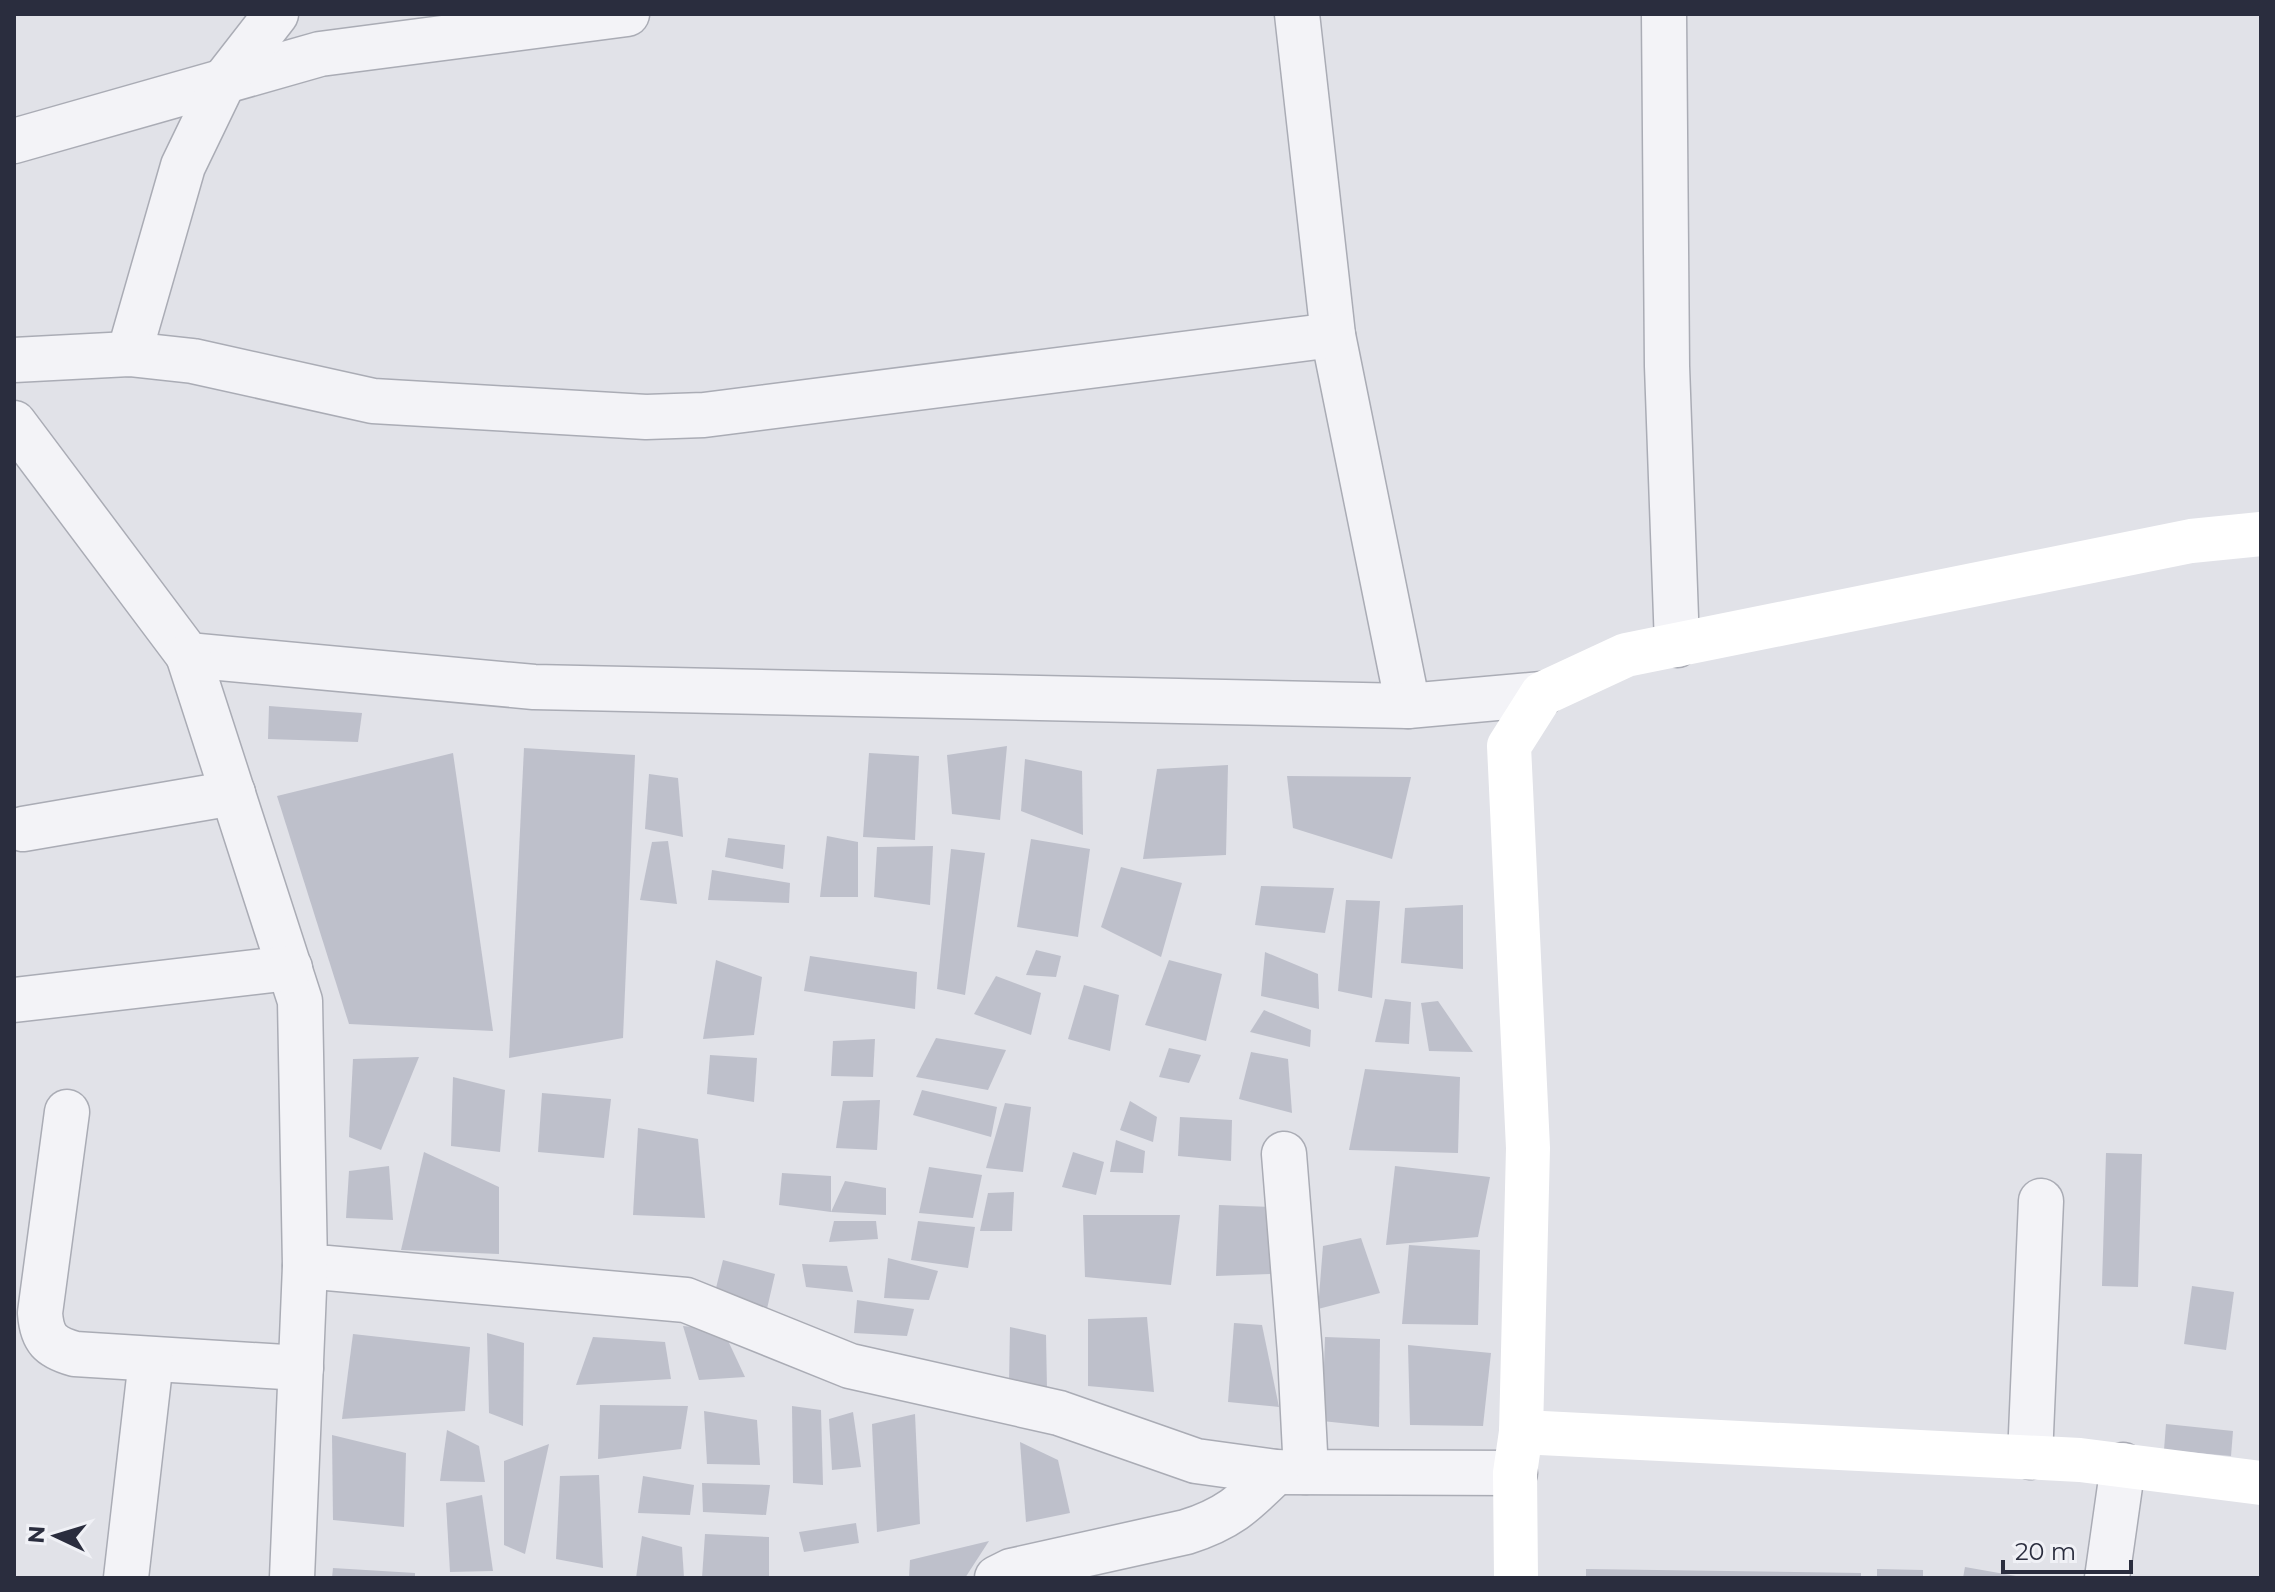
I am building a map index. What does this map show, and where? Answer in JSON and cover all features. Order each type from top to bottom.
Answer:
[{"type":"street","points":[[129,354],[183,166],[224,81],[276,14]]},
{"type":"street","points":[[14,141],[320,54],[627,14]]},
{"type":"street","points":[[1297,14],[1333,335],[1408,706]]},
{"type":"street","points":[[1664,14],[1667,366],[1677,645]]},
{"type":"street","points":[[14,360],[129,354],[193,361],[373,401],[646,417],[704,415],[1333,335]]},
{"type":"street","points":[[14,423],[188,655],[300,1001],[305,1266],[292,1578]]},
{"type":"street","points":[[188,655],[534,687],[1408,706],[1542,694],[1626,655],[2191,541],[2261,534]]},
{"type":"street","points":[[1516,1578],[1528,1148],[1509,746],[1542,694]]},
{"type":"street","points":[[23,829],[233,793]]},
{"type":"street","points":[[14,1000],[290,968]]},
{"type":"street","points":[[67,1112],[40,1313],[42,1331],[50,1342],[75,1354],[301,1368]]},
{"type":"street","points":[[1284,1154],[1300,1354],[1291,1472]]},
{"type":"street","points":[[2030,1457],[2041,1201]]},
{"type":"street","points":[[305,1266],[686,1300],[850,1366],[1059,1413],[1196,1461],[1291,1472],[1518,1453],[2030,1457],[2123,1465],[2261,1483]]},
{"type":"street","points":[[126,1578],[151,1360]]},
{"type":"street","points":[[2107,1578],[2123,1465]]},
{"type":"street","points":[[997,1578],[1011,1571],[1186,1532],[1213,1523],[1291,1472]]},
{"type":"building","points":[[269,706],[362,713],[358,742],[268,739]]},
{"type":"building","points":[[1007,746],[1000,820],[952,814],[947,755]]},
{"type":"building","points":[[524,748],[635,755],[623,1038],[509,1058]]},
{"type":"building","points":[[453,753],[493,1031],[349,1024],[277,796]]},
{"type":"building","points":[[869,753],[919,756],[915,840],[863,837]]},
{"type":"building","points":[[1025,759],[1082,771],[1083,835],[1021,811]]},
{"type":"building","points":[[1228,765],[1226,855],[1143,859],[1157,769]]},
{"type":"building","points":[[649,774],[678,778],[683,837],[645,829]]},
{"type":"building","points":[[1287,776],[1411,777],[1392,859],[1293,828]]},
{"type":"building","points":[[827,836],[858,842],[858,897],[820,897]]},
{"type":"building","points":[[728,838],[785,845],[783,869],[725,857]]},
{"type":"building","points":[[1031,839],[1090,849],[1078,937],[1017,927]]},
{"type":"building","points":[[668,841],[677,904],[640,900],[652,842]]},
{"type":"building","points":[[933,846],[930,905],[874,897],[877,847]]},
{"type":"building","points":[[951,849],[985,853],[965,995],[937,989]]},
{"type":"building","points":[[1121,867],[1182,883],[1161,957],[1101,927]]},
{"type":"building","points":[[712,870],[790,883],[789,903],[708,900]]},
{"type":"building","points":[[1261,886],[1334,888],[1325,933],[1255,925]]},
{"type":"building","points":[[1346,900],[1380,901],[1372,998],[1338,991]]},
{"type":"building","points":[[1463,905],[1463,969],[1401,963],[1405,908]]},
{"type":"building","points":[[1036,950],[1061,956],[1056,977],[1026,975]]},
{"type":"building","points":[[1265,952],[1318,974],[1319,1009],[1261,996]]},
{"type":"building","points":[[810,956],[917,972],[915,1009],[804,991]]},
{"type":"building","points":[[716,960],[762,977],[754,1035],[703,1039]]},
{"type":"building","points":[[1169,960],[1222,974],[1206,1041],[1145,1025]]},
{"type":"building","points":[[996,976],[1041,993],[1031,1035],[974,1014]]},
{"type":"building","points":[[1084,985],[1119,995],[1110,1051],[1068,1039]]},
{"type":"building","points":[[1385,999],[1411,1002],[1409,1044],[1375,1042]]},
{"type":"building","points":[[1438,1001],[1473,1052],[1429,1051],[1421,1003]]},
{"type":"building","points":[[1264,1010],[1311,1030],[1310,1047],[1250,1032]]},
{"type":"building","points":[[936,1038],[1006,1050],[988,1090],[916,1077]]},
{"type":"building","points":[[875,1039],[873,1077],[831,1076],[833,1041]]},
{"type":"building","points":[[1169,1048],[1201,1055],[1189,1083],[1159,1077]]},
{"type":"building","points":[[1251,1052],[1288,1059],[1292,1113],[1239,1099]]},
{"type":"building","points":[[710,1055],[757,1058],[754,1102],[707,1094]]},
{"type":"building","points":[[419,1057],[381,1150],[349,1137],[353,1059]]},
{"type":"building","points":[[1365,1069],[1460,1077],[1458,1153],[1349,1150]]},
{"type":"building","points":[[453,1077],[505,1090],[500,1152],[451,1146]]},
{"type":"building","points":[[922,1090],[997,1107],[991,1137],[913,1115]]},
{"type":"building","points":[[542,1093],[611,1099],[604,1158],[538,1152]]},
{"type":"building","points":[[880,1100],[877,1150],[836,1148],[843,1101]]},
{"type":"building","points":[[1130,1101],[1157,1117],[1153,1142],[1120,1130]]},
{"type":"building","points":[[1005,1103],[1031,1107],[1023,1172],[986,1168]]},
{"type":"building","points":[[1180,1117],[1232,1120],[1231,1161],[1178,1156]]},
{"type":"building","points":[[638,1128],[698,1139],[705,1218],[633,1215]]},
{"type":"building","points":[[1116,1140],[1145,1151],[1143,1173],[1110,1172]]},
{"type":"building","points":[[424,1152],[499,1187],[499,1254],[401,1250]]},
{"type":"building","points":[[1073,1152],[1104,1162],[1096,1195],[1062,1187]]},
{"type":"building","points":[[2106,1153],[2142,1154],[2138,1287],[2102,1286]]},
{"type":"building","points":[[389,1166],[393,1220],[346,1218],[349,1171]]},
{"type":"building","points":[[1395,1166],[1490,1177],[1478,1237],[1386,1245]]},
{"type":"building","points":[[929,1167],[982,1175],[973,1218],[919,1213]]},
{"type":"building","points":[[782,1173],[831,1176],[831,1212],[779,1205]]},
{"type":"building","points":[[845,1181],[886,1188],[886,1215],[831,1212]]},
{"type":"building","points":[[1014,1192],[1012,1231],[980,1231],[988,1193]]},
{"type":"building","points":[[1219,1205],[1275,1207],[1270,1274],[1216,1276]]},
{"type":"building","points":[[1083,1215],[1180,1215],[1171,1285],[1085,1277]]},
{"type":"building","points":[[834,1221],[876,1221],[878,1239],[829,1242]]},
{"type":"building","points":[[918,1221],[975,1227],[968,1268],[911,1260]]},
{"type":"building","points":[[1361,1238],[1380,1293],[1318,1309],[1323,1246]]},
{"type":"building","points":[[1409,1245],[1480,1250],[1478,1325],[1402,1324]]},
{"type":"building","points":[[888,1258],[938,1271],[929,1300],[884,1298]]},
{"type":"building","points":[[723,1260],[775,1274],[766,1313],[716,1288]]},
{"type":"building","points":[[802,1264],[847,1266],[853,1292],[806,1287]]},
{"type":"building","points":[[2192,1286],[2234,1292],[2226,1350],[2184,1344]]},
{"type":"building","points":[[857,1300],[914,1309],[907,1336],[854,1333]]},
{"type":"building","points":[[1147,1317],[1154,1392],[1088,1386],[1088,1319]]},
{"type":"building","points":[[1234,1323],[1262,1325],[1279,1407],[1228,1402]]},
{"type":"building","points":[[683,1326],[723,1330],[745,1377],[699,1380]]},
{"type":"building","points":[[1010,1327],[1046,1335],[1047,1390],[1009,1382]]},
{"type":"building","points":[[487,1333],[524,1343],[523,1426],[489,1413]]},
{"type":"building","points":[[353,1334],[470,1347],[465,1411],[342,1419]]},
{"type":"building","points":[[593,1337],[665,1342],[671,1379],[576,1385]]},
{"type":"building","points":[[1325,1337],[1380,1339],[1379,1427],[1322,1421]]},
{"type":"building","points":[[1408,1345],[1491,1353],[1483,1426],[1410,1425]]},
{"type":"building","points":[[600,1405],[688,1406],[681,1449],[598,1459]]},
{"type":"building","points":[[792,1406],[821,1410],[823,1485],[793,1483]]},
{"type":"building","points":[[704,1411],[757,1420],[760,1465],[707,1464]]},
{"type":"building","points":[[853,1412],[861,1467],[832,1470],[829,1419]]},
{"type":"building","points":[[915,1414],[920,1524],[877,1532],[872,1424]]},
{"type":"building","points":[[2166,1424],[2233,1431],[2231,1456],[2164,1450]]},
{"type":"building","points":[[447,1430],[479,1446],[485,1482],[440,1481]]},
{"type":"building","points":[[332,1435],[406,1453],[404,1527],[333,1520]]},
{"type":"building","points":[[1020,1442],[1058,1460],[1070,1513],[1026,1522]]},
{"type":"building","points":[[549,1444],[525,1554],[504,1545],[504,1461]]},
{"type":"building","points":[[599,1475],[603,1568],[556,1559],[560,1476]]},
{"type":"building","points":[[643,1476],[694,1485],[690,1515],[638,1513]]},
{"type":"building","points":[[702,1483],[770,1485],[766,1515],[703,1512]]},
{"type":"building","points":[[482,1495],[493,1571],[450,1572],[446,1503]]},
{"type":"building","points":[[856,1523],[859,1543],[804,1552],[799,1532]]},
{"type":"building","points":[[705,1534],[769,1537],[769,1578],[702,1578]]},
{"type":"building","points":[[642,1536],[682,1547],[684,1578],[636,1578]]},
{"type":"building","points":[[989,1541],[965,1578],[909,1578],[910,1560]]},
{"type":"building","points":[[1965,1567],[2016,1576],[2016,1578],[1963,1578]]},
{"type":"building","points":[[333,1568],[415,1573],[415,1578],[332,1578]]},
{"type":"building","points":[[1586,1569],[1861,1573],[1861,1578],[1586,1578]]},
{"type":"building","points":[[1877,1569],[1923,1570],[1923,1578],[1877,1578]]}]
